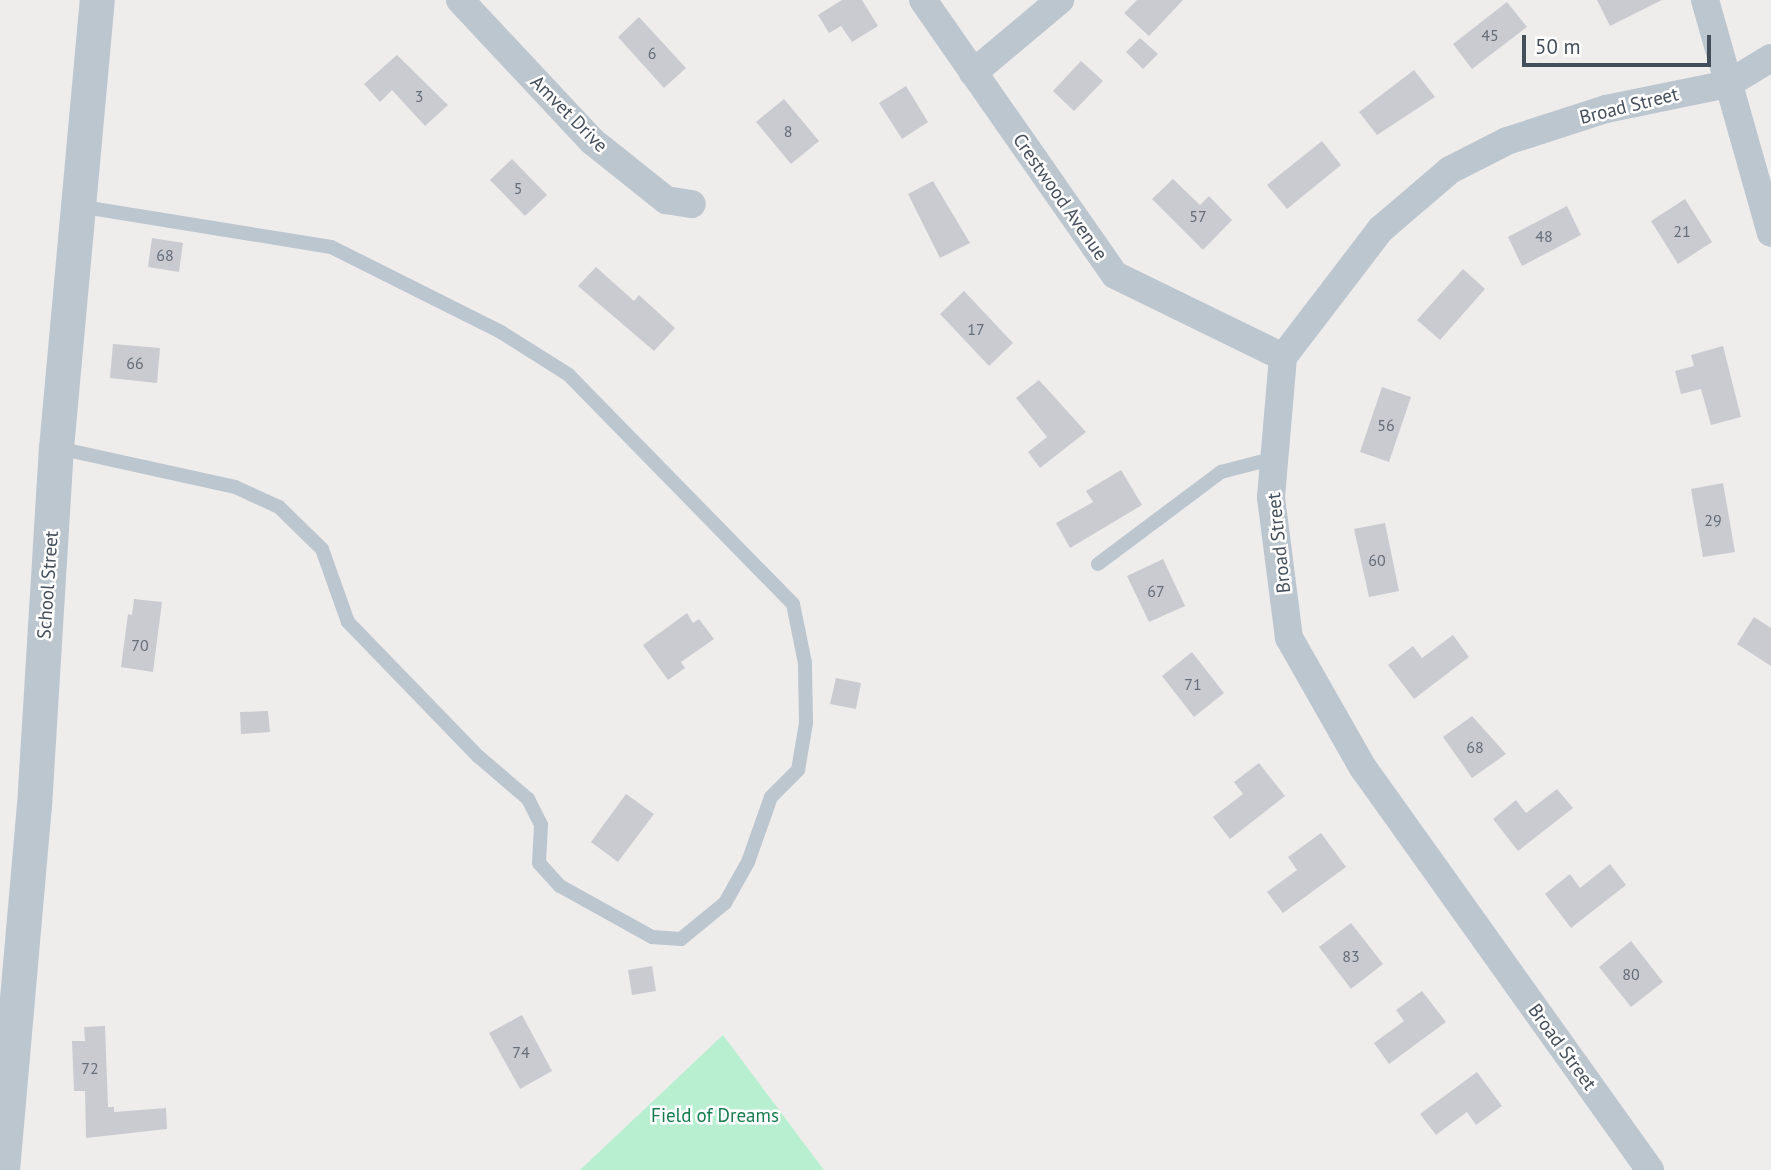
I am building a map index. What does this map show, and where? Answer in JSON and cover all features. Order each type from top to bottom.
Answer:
[{"type":"street","name":"School Street","points":[[2,1170],[34,806],[56,447],[97,0]]},
{"type":"street","name":"Amvet Drive","points":[[460,0],[592,141],[666,200],[692,204]]},
{"type":"street","name":"Crestwood Avenue","points":[[923,0],[1115,275],[1283,357]]},
{"type":"street","points":[[973,73],[1060,0]]},
{"type":"street","points":[[1705,0],[1771,233]]},
{"type":"street","name":"Broad Street","points":[[1650,1170],[1363,768],[1289,638],[1271,498],[1283,357],[1381,229],[1450,170],[1507,141],[1606,109],[1728,84],[1771,58]]},
{"type":"lane","points":[[56,447],[235,487],[279,507],[322,550],[348,622],[479,757],[528,799],[541,825],[539,863],[560,886],[652,937],[681,939],[725,903],[748,863],[771,797],[798,770],[806,723],[805,663],[793,604],[569,375],[501,332],[331,247],[78,206]]},
{"type":"lane","points":[[1098,564],[1221,472],[1275,458]]},
{"type":"green space","name":"Field of Dreams","points":[[723,1035],[824,1170],[580,1170]]},
{"type":"building","points":[[842,0],[862,0],[878,26],[852,42],[841,26],[829,33],[818,15]]},
{"type":"building","points":[[1137,0],[1183,0],[1149,36],[1124,13]]},
{"type":"building","points":[[1597,0],[1662,0],[1610,26]]},
{"type":"building","points":[[1507,2],[1527,27],[1472,69],[1453,44]]},
{"type":"building","points":[[639,17],[686,68],[664,88],[618,37]]},
{"type":"building","points":[[1140,38],[1158,54],[1143,69],[1126,52]]},
{"type":"building","points":[[397,55],[448,105],[425,126],[392,90],[380,102],[364,84]]},
{"type":"building","points":[[1081,61],[1103,81],[1074,111],[1053,91]]},
{"type":"building","points":[[1414,70],[1435,97],[1377,135],[1359,112]]},
{"type":"building","points":[[906,86],[928,122],[902,139],[879,103]]},
{"type":"building","points":[[784,99],[819,141],[791,164],[756,122]]},
{"type":"building","points":[[1322,141],[1341,165],[1287,209],[1267,185]]},
{"type":"building","points":[[512,159],[547,195],[525,216],[490,180]]},
{"type":"building","points":[[1173,179],[1200,205],[1209,196],[1232,220],[1203,250],[1152,199]]},
{"type":"building","points":[[933,181],[970,243],[940,258],[908,194]]},
{"type":"building","points":[[1685,199],[1712,242],[1678,264],[1651,221]]},
{"type":"building","points":[[1567,206],[1581,235],[1522,266],[1508,237]]},
{"type":"building","points":[[152,238],[183,243],[179,272],[148,267]]},
{"type":"building","points":[[596,267],[634,301],[639,295],[675,328],[654,351],[578,286]]},
{"type":"building","points":[[1463,269],[1485,289],[1440,340],[1417,320]]},
{"type":"building","points":[[964,291],[1013,343],[989,366],[940,314]]},
{"type":"building","points":[[113,344],[160,348],[157,383],[110,378]]},
{"type":"building","points":[[1723,346],[1741,417],[1711,425],[1701,389],[1681,394],[1675,371],[1694,366],[1691,355]]},
{"type":"building","points":[[1039,380],[1086,432],[1040,468],[1028,452],[1047,437],[1016,398]]},
{"type":"building","points":[[1382,387],[1411,397],[1389,462],[1360,452]]},
{"type":"building","points":[[1121,470],[1142,505],[1070,548],[1056,523],[1093,502],[1086,491]]},
{"type":"building","points":[[1723,483],[1735,552],[1703,557],[1691,489]]},
{"type":"building","points":[[1385,523],[1399,591],[1369,597],[1354,529]]},
{"type":"building","points":[[1163,559],[1185,606],[1149,622],[1127,576]]},
{"type":"building","points":[[134,599],[162,602],[153,672],[121,667],[128,614],[132,615]]},
{"type":"building","points":[[687,613],[693,623],[699,619],[714,639],[681,662],[685,668],[668,680],[643,645]]},
{"type":"building","points":[[1754,617],[1771,628],[1771,666],[1737,644]]},
{"type":"building","points":[[1453,635],[1469,657],[1414,699],[1388,665],[1413,646],[1422,658]]},
{"type":"building","points":[[1192,652],[1224,693],[1194,717],[1162,676]]},
{"type":"building","points":[[836,678],[861,683],[856,709],[830,704]]},
{"type":"building","points":[[268,711],[270,732],[241,734],[240,712]]},
{"type":"building","points":[[1472,716],[1506,754],[1472,778],[1443,737]]},
{"type":"building","points":[[1259,763],[1285,796],[1230,839],[1213,817],[1243,794],[1234,782]]},
{"type":"building","points":[[1557,789],[1573,808],[1518,851],[1493,819],[1516,800],[1526,813]]},
{"type":"building","points":[[626,794],[654,814],[618,862],[591,842]]},
{"type":"building","points":[[1321,833],[1346,867],[1283,913],[1267,892],[1297,870],[1288,857]]},
{"type":"building","points":[[1610,864],[1626,885],[1571,928],[1545,894],[1570,874],[1580,888]]},
{"type":"building","points":[[1351,923],[1383,964],[1351,989],[1319,947]]},
{"type":"building","points":[[1631,941],[1663,982],[1631,1007],[1599,967]]},
{"type":"building","points":[[652,966],[656,991],[632,995],[628,970]]},
{"type":"building","points":[[1422,991],[1446,1022],[1389,1064],[1374,1043],[1404,1021],[1396,1010]]},
{"type":"building","points":[[522,1015],[552,1071],[520,1089],[489,1033]]},
{"type":"building","points":[[105,1026],[108,1107],[114,1107],[114,1112],[166,1108],[167,1129],[86,1138],[85,1091],[74,1091],[72,1041],[85,1041],[84,1027]]},
{"type":"building","points":[[1477,1072],[1502,1106],[1476,1125],[1467,1112],[1436,1135],[1420,1114]]}]
